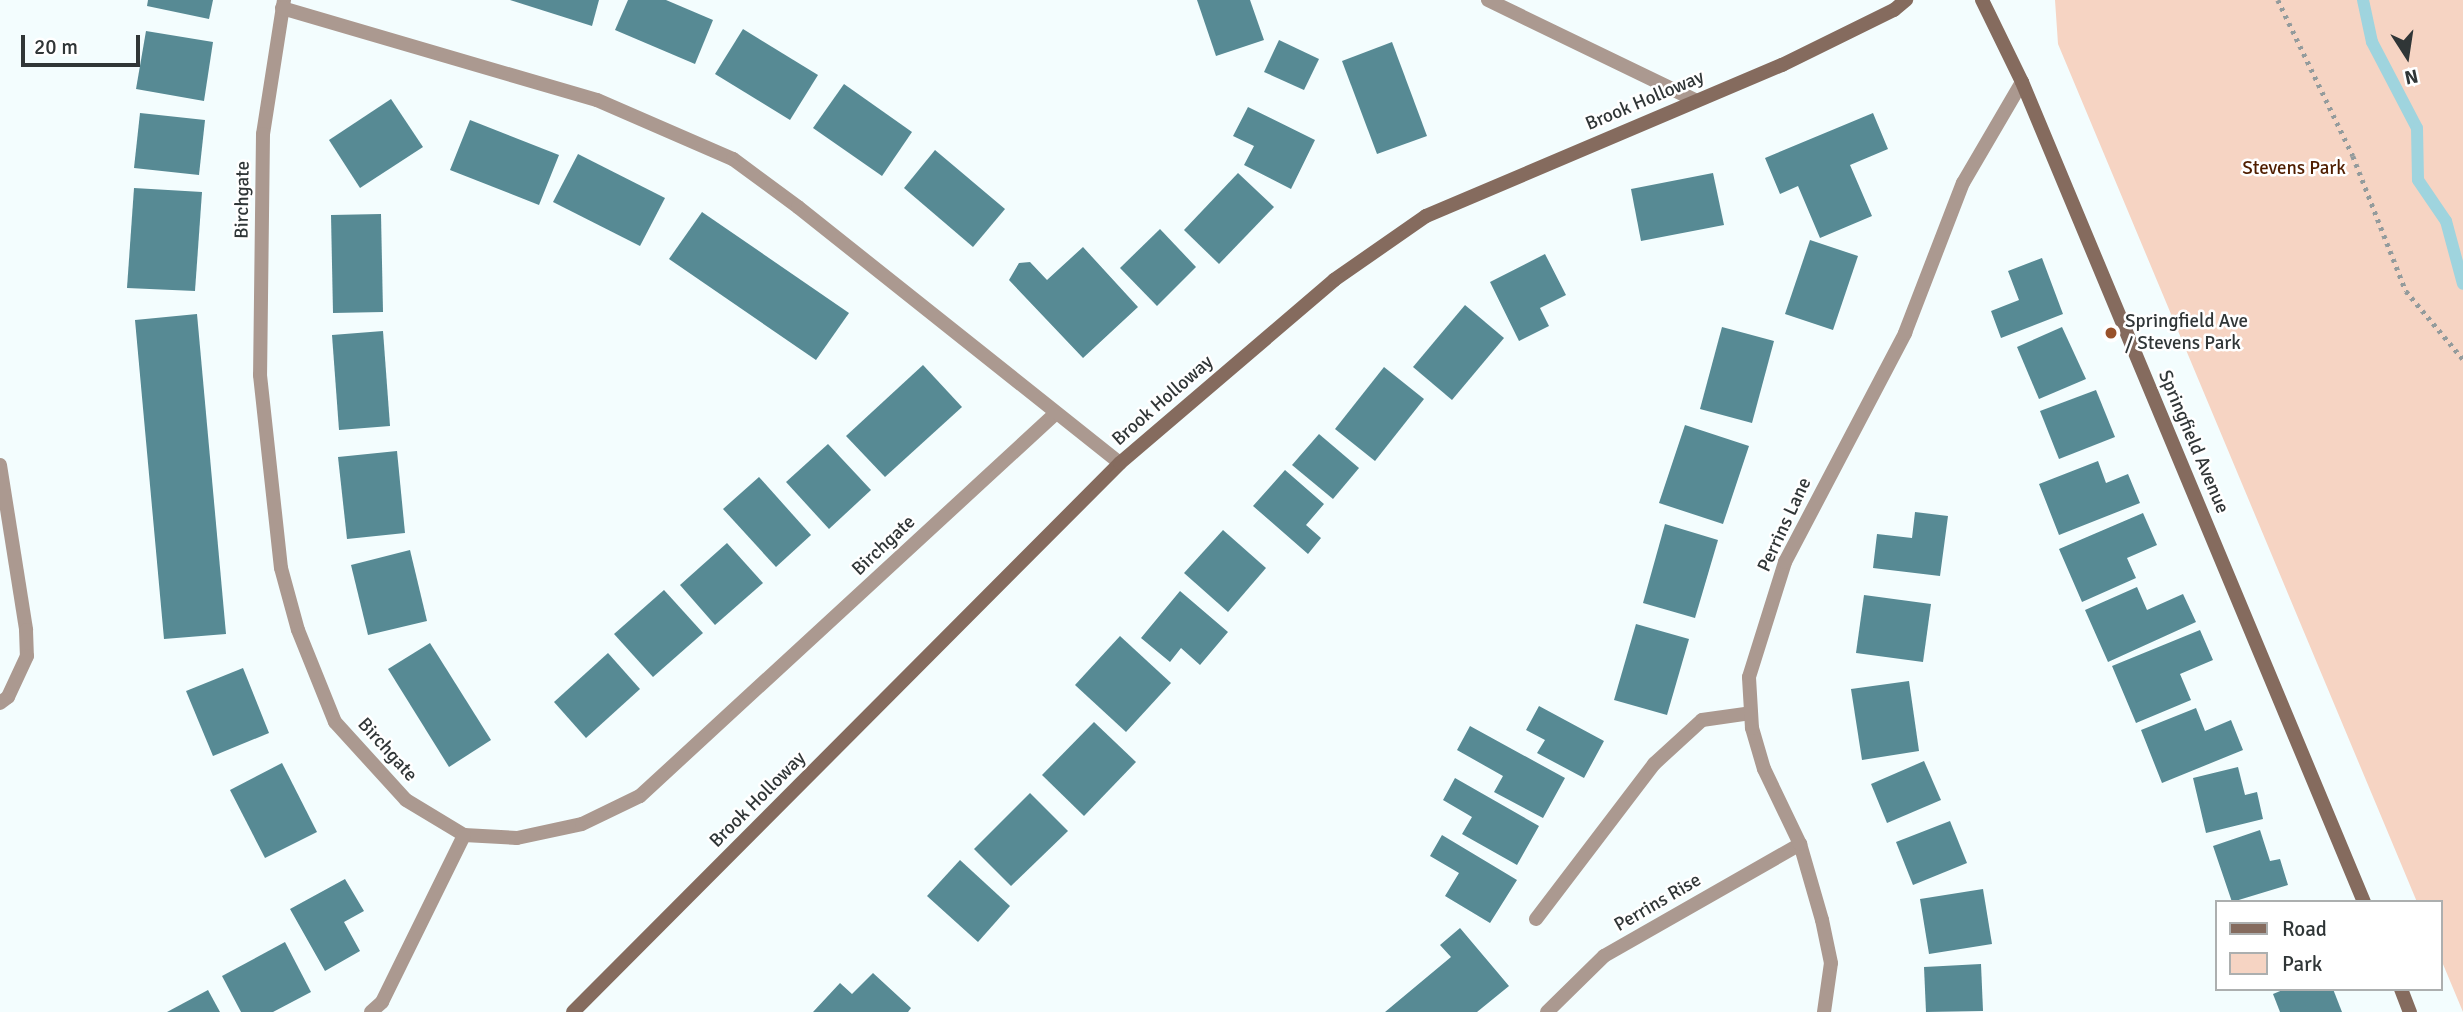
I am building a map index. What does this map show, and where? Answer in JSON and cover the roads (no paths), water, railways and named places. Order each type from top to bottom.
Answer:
[{"type":"street","points":[[1488,0],[1695,100]]},
{"type":"street","name":"Brook Holloway","points":[[573,1012],[1120,463],[1334,280],[1426,216],[1839,39],[1895,10],[1906,0]]},
{"type":"street","name":"Springfield Avenue","points":[[1982,0],[2022,82],[2363,900]]},
{"type":"street","name":"Birchgate","points":[[1055,414],[640,796],[582,824],[569,827],[517,838],[464,835],[406,800],[335,722],[298,630],[281,568],[260,375],[262,134],[283,4],[597,100],[733,159],[798,207],[1120,463]]},
{"type":"street","name":"Perrins Lane","points":[[1824,1012],[1831,963],[1822,920],[1800,844],[1763,769],[1751,713],[1749,677],[1785,562],[1905,332],[1963,183],[2022,82]]},
{"type":"street","points":[[0,465],[26,630],[27,656],[8,697],[0,703]]},
{"type":"street","points":[[1536,919],[1654,764],[1702,720],[1751,713]]},
{"type":"street","points":[[370,1012],[382,1002],[464,835]]},
{"type":"street","name":"Perrins Rise","points":[[1547,1012],[1604,956],[1800,844]]},
{"type":"street","points":[[2402,991],[2410,1012]]},
{"type":"waterway","points":[[2363,0],[2372,42],[2417,128],[2418,180],[2446,221],[2463,284]]},
{"type":"place","name":"Springfield Ave / Stevens Park","points":[[2111,333]]},
{"type":"park label","name":"Stevens Park","points":[[2294,169]]}]
